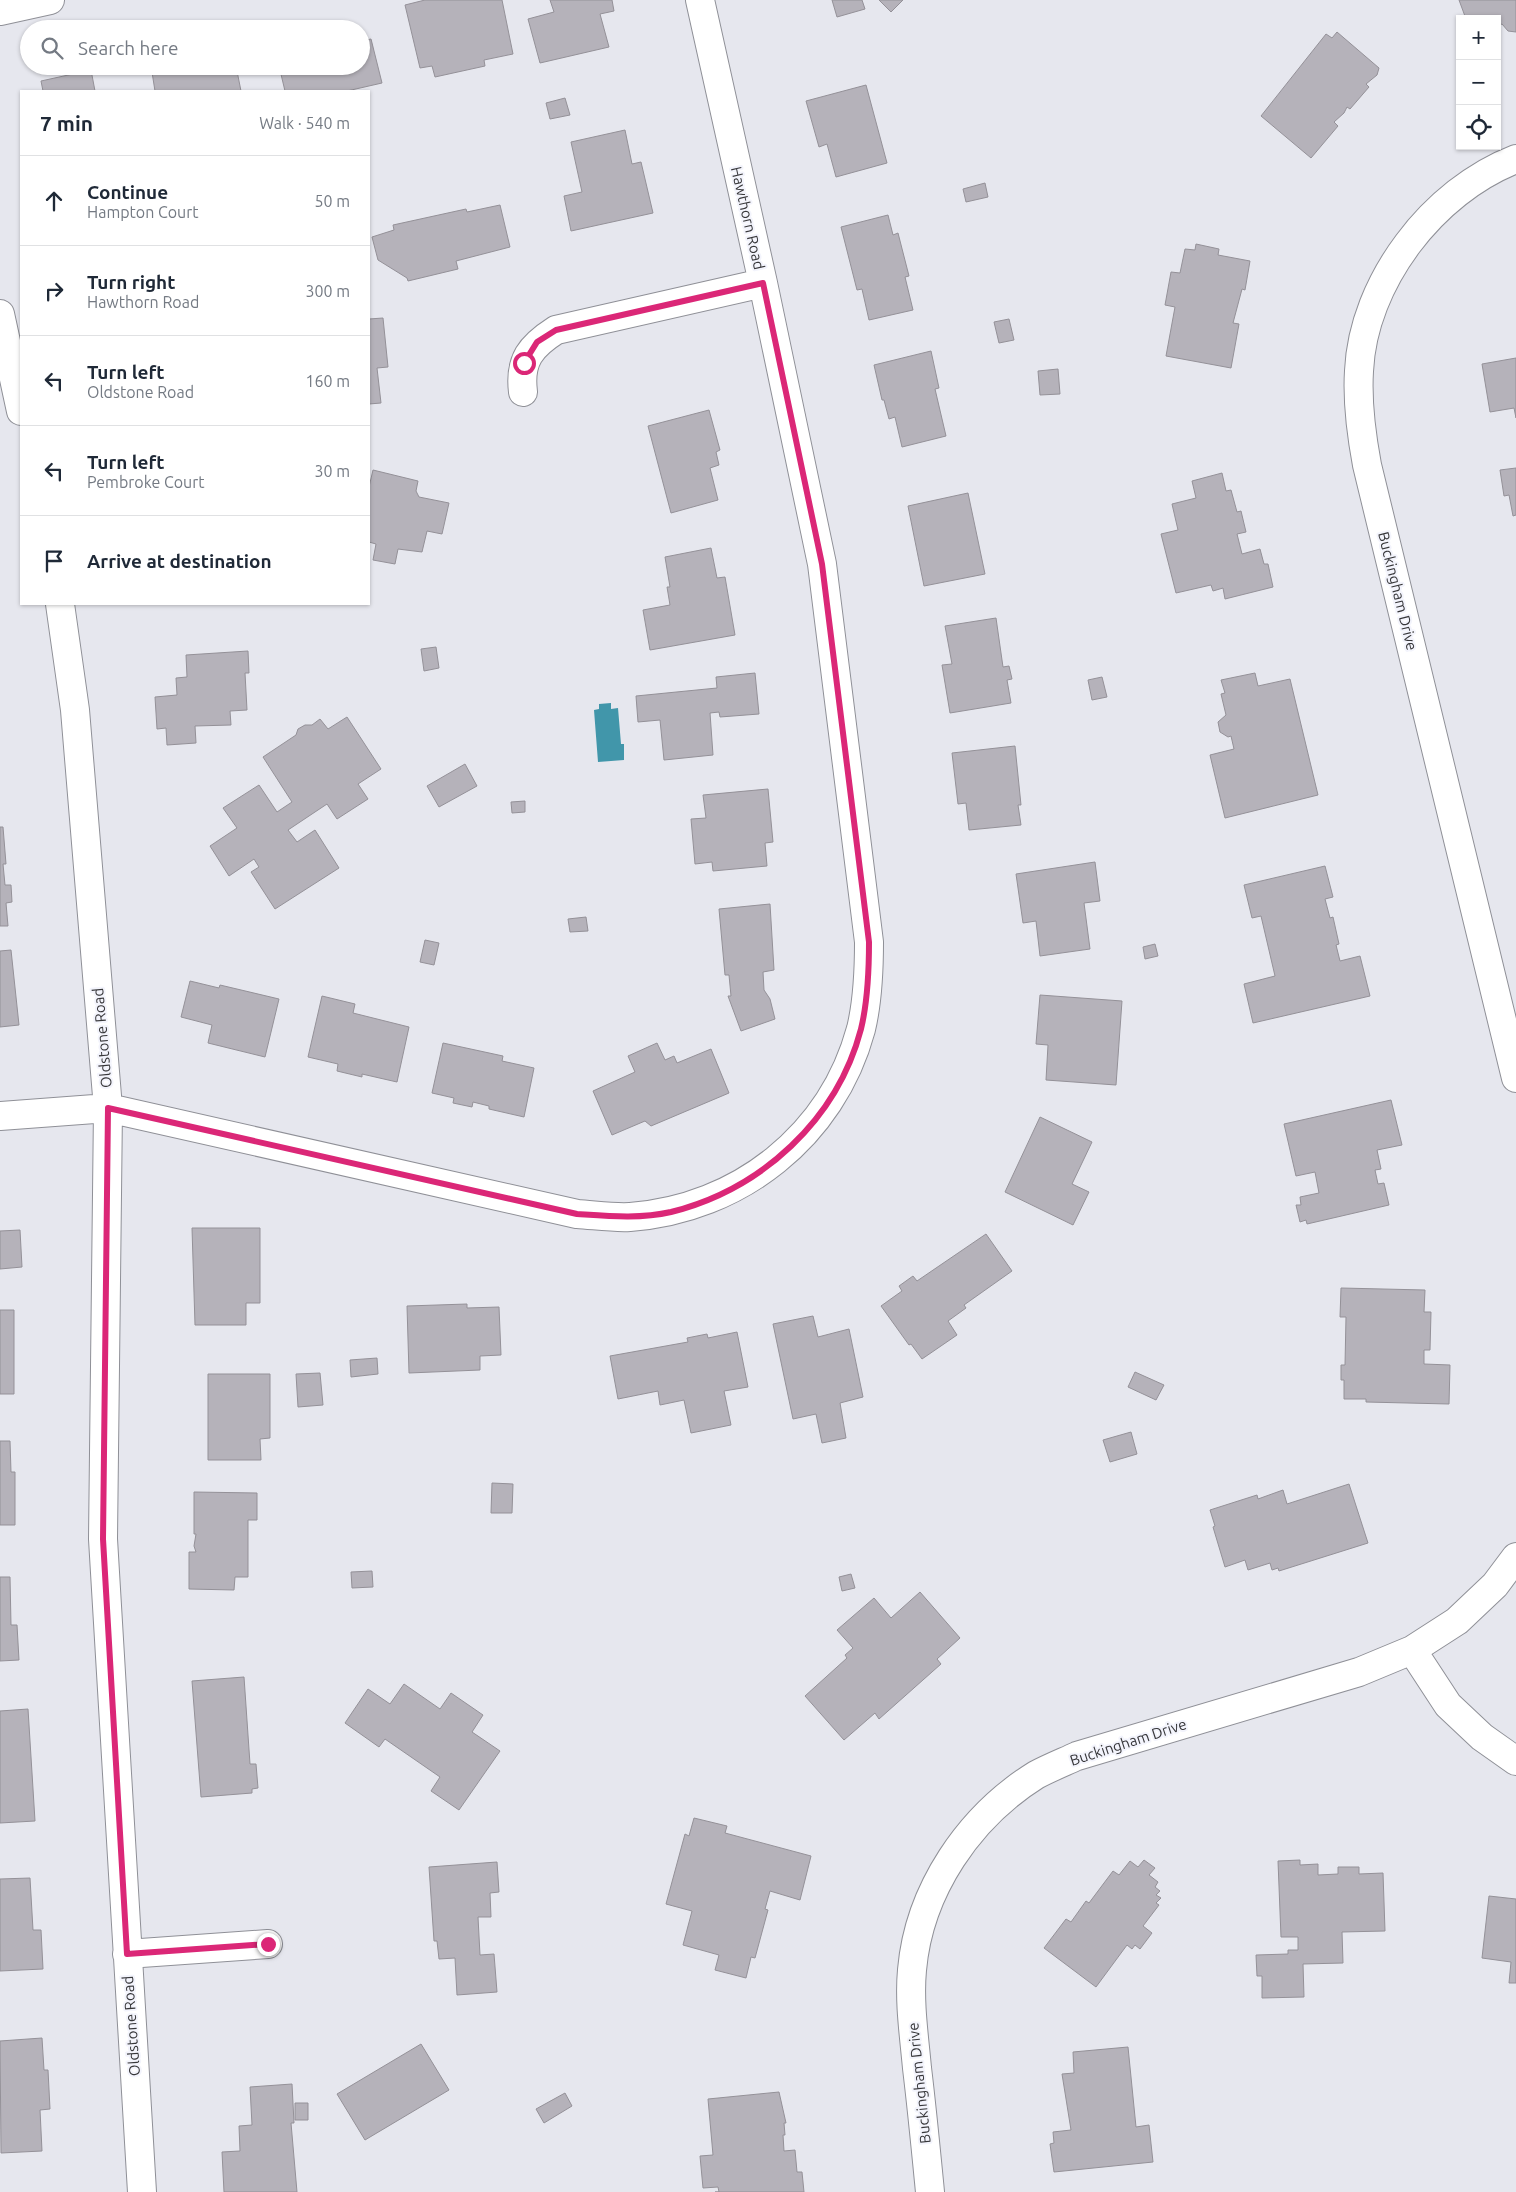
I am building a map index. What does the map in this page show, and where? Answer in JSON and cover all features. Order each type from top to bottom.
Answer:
[{"type":"street","points":[[0,11],[50,0]]},
{"type":"street","name":"Hawthorn Road","points":[[0,1116],[108,1108],[577,1214],[628,1217],[670,1212],[719,1196],[756,1176],[783,1154],[818,1116],[842,1078],[861,1029],[868,986],[869,942],[822,564],[763,283],[700,0]]},
{"type":"street","name":"Buckingham Drive","points":[[1516,159],[1505,163],[1467,186],[1433,214],[1405,247],[1382,285],[1367,326],[1359,369],[1359,422],[1367,465],[1516,1078]]},
{"type":"street","points":[[523,392],[521,381],[524,363],[537,342],[556,330],[763,283]]},
{"type":"street","points":[[0,314],[20,406]]},
{"type":"street","name":"Oldstone Road","points":[[60,605],[74,710],[108,1108],[103,1539],[142,2192]]},
{"type":"street","name":"Buckingham Drive","points":[[930,2192],[912,2014],[912,1969],[923,1917],[940,1876],[964,1839],[1001,1801],[1037,1775],[1077,1756],[1359,1672],[1412,1650],[1457,1621],[1495,1585],[1516,1557]]},
{"type":"street","points":[[1412,1650],[1448,1705],[1482,1737],[1516,1760]]},
{"type":"street","points":[[127,1954],[268,1944]]},
{"type":"water","points":[[611,703],[611,709],[618,708],[621,744],[624,744],[624,760],[598,762],[594,710],[599,709],[599,704]]},
{"type":"building","points":[[425,0],[502,0],[513,54],[484,60],[485,66],[435,77],[432,66],[420,68],[405,5]]},
{"type":"building","points":[[550,0],[612,0],[614,11],[600,14],[609,47],[540,63],[528,19],[554,12]]},
{"type":"building","points":[[832,0],[862,0],[865,9],[837,17]]},
{"type":"building","points":[[879,0],[903,0],[891,12]]},
{"type":"building","points":[[1459,0],[1516,0],[1516,32],[1508,31],[1501,24],[1501,15],[1465,15]]},
{"type":"building","points":[[1337,32],[1379,68],[1377,75],[1366,84],[1369,87],[1350,109],[1347,107],[1344,113],[1334,122],[1338,126],[1311,158],[1261,116],[1326,34],[1332,38]]},
{"type":"building","points":[[370,39],[382,83],[351,90],[285,90],[281,75],[370,75]]},
{"type":"building","points":[[68,75],[92,75],[95,90],[43,90],[41,81]]},
{"type":"building","points":[[152,75],[238,75],[241,90],[155,90]]},
{"type":"building","points":[[866,85],[887,163],[836,177],[827,144],[819,147],[806,101]]},
{"type":"building","points":[[565,98],[570,115],[550,119],[546,103]]},
{"type":"building","points":[[625,130],[632,164],[641,162],[653,213],[571,231],[564,196],[582,192],[571,142]]},
{"type":"building","points":[[985,183],[988,197],[966,202],[963,189]]},
{"type":"building","points":[[500,205],[510,247],[456,261],[458,269],[408,281],[407,278],[378,260],[372,237],[394,230],[393,225],[466,209],[467,212]]},
{"type":"building","points":[[888,215],[893,235],[898,233],[909,276],[905,277],[913,310],[869,320],[862,289],[857,290],[841,227]]},
{"type":"building","points":[[1196,244],[1219,249],[1218,255],[1250,261],[1245,290],[1242,289],[1233,323],[1239,324],[1231,368],[1166,356],[1175,307],[1165,305],[1171,272],[1180,273],[1185,249],[1195,250]]},
{"type":"building","points":[[383,318],[388,367],[377,368],[381,403],[370,404],[370,319]]},
{"type":"building","points":[[1009,319],[1014,340],[999,343],[994,322]]},
{"type":"building","points":[[931,351],[939,388],[935,389],[946,436],[902,447],[895,417],[889,419],[884,400],[882,400],[874,365]]},
{"type":"building","points":[[1516,358],[1516,418],[1514,408],[1490,412],[1482,364]]},
{"type":"building","points":[[1058,369],[1060,394],[1040,395],[1038,371]]},
{"type":"building","points":[[709,410],[720,450],[716,452],[719,465],[710,468],[718,500],[671,513],[648,426]]},
{"type":"building","points":[[1516,468],[1516,515],[1513,516],[1509,495],[1504,496],[1500,470]]},
{"type":"building","points":[[373,470],[418,481],[416,491],[419,497],[449,503],[442,534],[427,531],[422,552],[398,549],[395,564],[373,560],[376,544],[370,542],[370,483]]},
{"type":"building","points":[[1222,473],[1226,491],[1231,490],[1237,512],[1241,511],[1246,532],[1237,534],[1242,554],[1260,549],[1264,564],[1268,564],[1273,587],[1225,599],[1223,588],[1213,591],[1211,585],[1176,593],[1161,534],[1178,530],[1172,504],[1196,498],[1192,481]]},
{"type":"building","points":[[968,493],[985,574],[924,586],[908,506]]},
{"type":"building","points":[[711,548],[717,578],[725,577],[735,635],[650,650],[643,610],[670,605],[667,587],[670,587],[665,557]]},
{"type":"building","points":[[996,618],[1003,667],[1009,666],[1012,679],[1007,680],[1011,703],[950,713],[942,665],[952,664],[945,626]]},
{"type":"building","points":[[436,647],[439,668],[424,671],[421,649]]},
{"type":"building","points":[[248,651],[249,673],[245,673],[247,710],[230,711],[231,725],[195,726],[196,743],[167,745],[166,728],[157,729],[155,697],[177,695],[176,678],[187,677],[186,655]]},
{"type":"building","points":[[755,673],[759,714],[720,717],[719,712],[710,713],[713,755],[664,760],[660,720],[638,722],[636,696],[717,688],[716,677]]},
{"type":"building","points":[[1255,673],[1258,686],[1290,679],[1318,795],[1225,818],[1210,755],[1234,749],[1231,736],[1228,737],[1220,732],[1218,722],[1226,715],[1221,694],[1225,693],[1221,680]]},
{"type":"building","points":[[1102,677],[1107,697],[1092,700],[1088,680]]},
{"type":"building","points":[[347,717],[381,769],[358,784],[368,799],[337,819],[327,804],[288,830],[297,842],[315,830],[339,868],[275,909],[251,872],[259,867],[254,859],[229,876],[210,846],[237,828],[223,808],[259,785],[277,812],[292,802],[263,757],[296,735],[298,729],[305,725],[312,725],[320,719],[328,729]]},
{"type":"building","points":[[1015,746],[1021,805],[1018,805],[1021,825],[969,830],[966,803],[958,804],[952,753]]},
{"type":"building","points":[[465,764],[477,786],[439,807],[427,786]]},
{"type":"building","points":[[768,789],[773,842],[765,843],[767,866],[713,871],[712,862],[695,864],[691,819],[706,818],[703,795]]},
{"type":"building","points":[[525,801],[525,812],[512,813],[511,802]]},
{"type":"building","points":[[0,827],[3,827],[6,864],[3,864],[5,885],[11,885],[12,902],[6,903],[8,926],[0,926]]},
{"type":"building","points":[[1095,862],[1100,901],[1084,903],[1090,949],[1040,956],[1036,921],[1023,923],[1016,874]]},
{"type":"building","points":[[1325,866],[1333,897],[1325,899],[1330,918],[1333,917],[1339,944],[1336,945],[1340,961],[1360,956],[1370,996],[1253,1023],[1244,984],[1275,976],[1261,916],[1252,918],[1244,885]]},
{"type":"building","points":[[770,904],[774,970],[763,972],[764,990],[770,999],[775,1019],[741,1031],[728,996],[731,996],[729,975],[725,975],[719,909]]},
{"type":"building","points":[[586,917],[588,931],[570,932],[568,919]]},
{"type":"building","points":[[425,940],[439,943],[434,965],[420,962]]},
{"type":"building","points":[[1155,944],[1158,956],[1145,959],[1143,947]]},
{"type":"building","points":[[11,950],[19,1025],[0,1027],[0,951]]},
{"type":"building","points":[[190,981],[219,988],[220,985],[279,999],[265,1057],[208,1043],[212,1025],[181,1017]]},
{"type":"building","points":[[1040,995],[1122,1001],[1116,1085],[1046,1080],[1048,1045],[1036,1044]]},
{"type":"building","points":[[322,996],[355,1004],[353,1013],[409,1027],[397,1082],[362,1074],[362,1077],[337,1071],[338,1064],[308,1057]]},
{"type":"building","points":[[443,1043],[503,1056],[502,1061],[534,1068],[524,1117],[489,1109],[489,1106],[473,1102],[472,1107],[453,1103],[454,1098],[432,1093]]},
{"type":"building","points":[[657,1043],[665,1060],[674,1056],[677,1063],[711,1049],[729,1093],[651,1126],[645,1121],[612,1135],[593,1091],[635,1072],[628,1056]]},
{"type":"building","points":[[1391,1100],[1402,1145],[1377,1150],[1381,1169],[1375,1170],[1378,1184],[1384,1183],[1389,1205],[1307,1224],[1306,1220],[1300,1222],[1296,1205],[1301,1205],[1300,1197],[1319,1193],[1315,1172],[1296,1176],[1284,1124]]},
{"type":"building","points":[[1040,1117],[1092,1142],[1072,1184],[1089,1192],[1073,1225],[1005,1192]]},
{"type":"building","points":[[192,1228],[260,1228],[260,1303],[246,1303],[246,1325],[195,1325]]},
{"type":"building","points":[[20,1230],[22,1267],[0,1269],[0,1231]]},
{"type":"building","points":[[986,1234],[1012,1271],[964,1305],[966,1308],[948,1321],[957,1335],[922,1359],[911,1344],[909,1345],[881,1306],[902,1291],[899,1286],[913,1276],[917,1281]]},
{"type":"building","points":[[1341,1288],[1425,1290],[1424,1312],[1431,1312],[1430,1350],[1424,1350],[1424,1364],[1450,1365],[1449,1404],[1366,1402],[1366,1399],[1344,1399],[1344,1380],[1341,1380],[1341,1365],[1345,1365],[1346,1317],[1340,1317]]},
{"type":"building","points":[[467,1304],[467,1308],[499,1307],[501,1355],[480,1356],[480,1370],[409,1373],[407,1306]]},
{"type":"building","points":[[0,1310],[14,1310],[14,1394],[0,1394]]},
{"type":"building","points":[[813,1316],[818,1337],[849,1329],[863,1397],[840,1403],[846,1438],[822,1443],[816,1414],[793,1419],[773,1324]]},
{"type":"building","points":[[737,1332],[748,1387],[724,1391],[731,1425],[691,1433],[684,1400],[660,1405],[658,1391],[618,1399],[610,1356],[688,1342],[687,1338],[707,1334],[708,1338]]},
{"type":"building","points":[[377,1358],[378,1374],[351,1377],[350,1360]]},
{"type":"building","points":[[1135,1372],[1164,1385],[1156,1400],[1128,1387]]},
{"type":"building","points":[[320,1373],[323,1405],[298,1407],[296,1374]]},
{"type":"building","points":[[208,1374],[270,1374],[270,1438],[260,1439],[261,1460],[208,1460]]},
{"type":"building","points":[[1131,1432],[1137,1454],[1110,1462],[1103,1440]]},
{"type":"building","points":[[0,1441],[10,1441],[11,1472],[15,1472],[15,1525],[0,1525]]},
{"type":"building","points":[[492,1483],[513,1484],[512,1513],[491,1513]]},
{"type":"building","points":[[1349,1484],[1368,1543],[1279,1571],[1278,1568],[1272,1570],[1270,1563],[1248,1570],[1245,1560],[1225,1567],[1210,1510],[1257,1495],[1258,1499],[1283,1490],[1287,1504]]},
{"type":"building","points":[[194,1492],[257,1493],[257,1520],[248,1520],[248,1577],[235,1577],[234,1590],[189,1589],[189,1552],[196,1552],[194,1546],[196,1534],[194,1534]]},
{"type":"building","points":[[372,1571],[373,1587],[352,1588],[351,1572]]},
{"type":"building","points":[[851,1574],[855,1588],[842,1591],[839,1577]]},
{"type":"building","points":[[0,1577],[10,1577],[11,1625],[17,1625],[19,1660],[0,1661]]},
{"type":"building","points":[[920,1592],[960,1638],[937,1659],[941,1664],[879,1719],[875,1713],[844,1740],[805,1696],[847,1658],[845,1655],[853,1648],[837,1630],[874,1598],[891,1618]]},
{"type":"building","points":[[244,1677],[250,1764],[256,1764],[258,1788],[252,1789],[252,1793],[201,1797],[192,1681]]},
{"type":"building","points":[[404,1684],[440,1709],[451,1693],[483,1715],[472,1732],[500,1751],[459,1810],[431,1791],[440,1777],[385,1739],[379,1747],[345,1723],[368,1689],[390,1704]]},
{"type":"building","points":[[28,1709],[35,1821],[0,1823],[0,1711]]},
{"type":"building","points":[[694,1818],[727,1826],[725,1833],[811,1856],[800,1900],[770,1891],[765,1909],[768,1910],[755,1958],[751,1957],[746,1978],[715,1970],[719,1955],[683,1945],[692,1911],[666,1904],[685,1834],[689,1836]]},
{"type":"building","points":[[1144,1860],[1155,1868],[1149,1875],[1158,1882],[1155,1887],[1160,1891],[1156,1895],[1161,1898],[1156,1903],[1159,1905],[1143,1926],[1152,1933],[1140,1949],[1135,1945],[1132,1949],[1127,1945],[1096,1987],[1044,1948],[1066,1919],[1071,1922],[1086,1901],[1089,1903],[1113,1871],[1119,1875],[1130,1861],[1138,1867]]},
{"type":"building","points":[[1300,1860],[1300,1865],[1318,1864],[1318,1875],[1338,1874],[1338,1867],[1359,1867],[1359,1874],[1383,1873],[1385,1931],[1342,1932],[1343,1963],[1303,1964],[1304,1997],[1262,1998],[1262,1976],[1257,1976],[1256,1955],[1288,1954],[1288,1950],[1298,1950],[1298,1937],[1281,1937],[1278,1861]]},
{"type":"building","points":[[497,1862],[499,1892],[490,1893],[491,1917],[478,1917],[480,1955],[494,1954],[497,1992],[457,1995],[455,1958],[439,1959],[437,1941],[434,1941],[429,1867]]},
{"type":"building","points":[[30,1878],[33,1930],[41,1930],[43,1969],[0,1971],[0,1879]]},
{"type":"building","points":[[1489,1896],[1516,1899],[1516,1983],[1509,1983],[1511,1962],[1482,1958]]},
{"type":"building","points":[[42,2038],[44,2070],[48,2070],[50,2109],[40,2110],[42,2151],[1,2153],[0,2041]]},
{"type":"building","points":[[421,2044],[449,2090],[365,2140],[337,2094]]},
{"type":"building","points":[[1128,2047],[1136,2127],[1149,2125],[1153,2162],[1054,2172],[1050,2144],[1054,2143],[1053,2132],[1071,2130],[1062,2074],[1074,2073],[1073,2052]]},
{"type":"building","points":[[292,2084],[294,2123],[291,2123],[297,2192],[224,2192],[222,2152],[240,2151],[239,2126],[252,2125],[250,2087]]},
{"type":"building","points":[[779,2092],[786,2123],[784,2123],[785,2135],[783,2135],[784,2151],[795,2150],[797,2172],[802,2172],[804,2192],[719,2192],[718,2187],[703,2188],[700,2156],[713,2155],[708,2099]]},
{"type":"building","points":[[565,2093],[572,2106],[544,2123],[536,2109]]},
{"type":"building","points":[[295,2103],[308,2103],[308,2120],[295,2120]]},
{"type":"route","points":[[268,1944],[127,1954],[103,1539],[108,1108],[577,1214],[628,1217],[670,1212],[719,1196],[756,1176],[789,1149],[818,1116],[842,1078],[861,1029],[868,986],[869,942],[822,564],[763,283],[556,330],[537,342],[524,363]]}]
